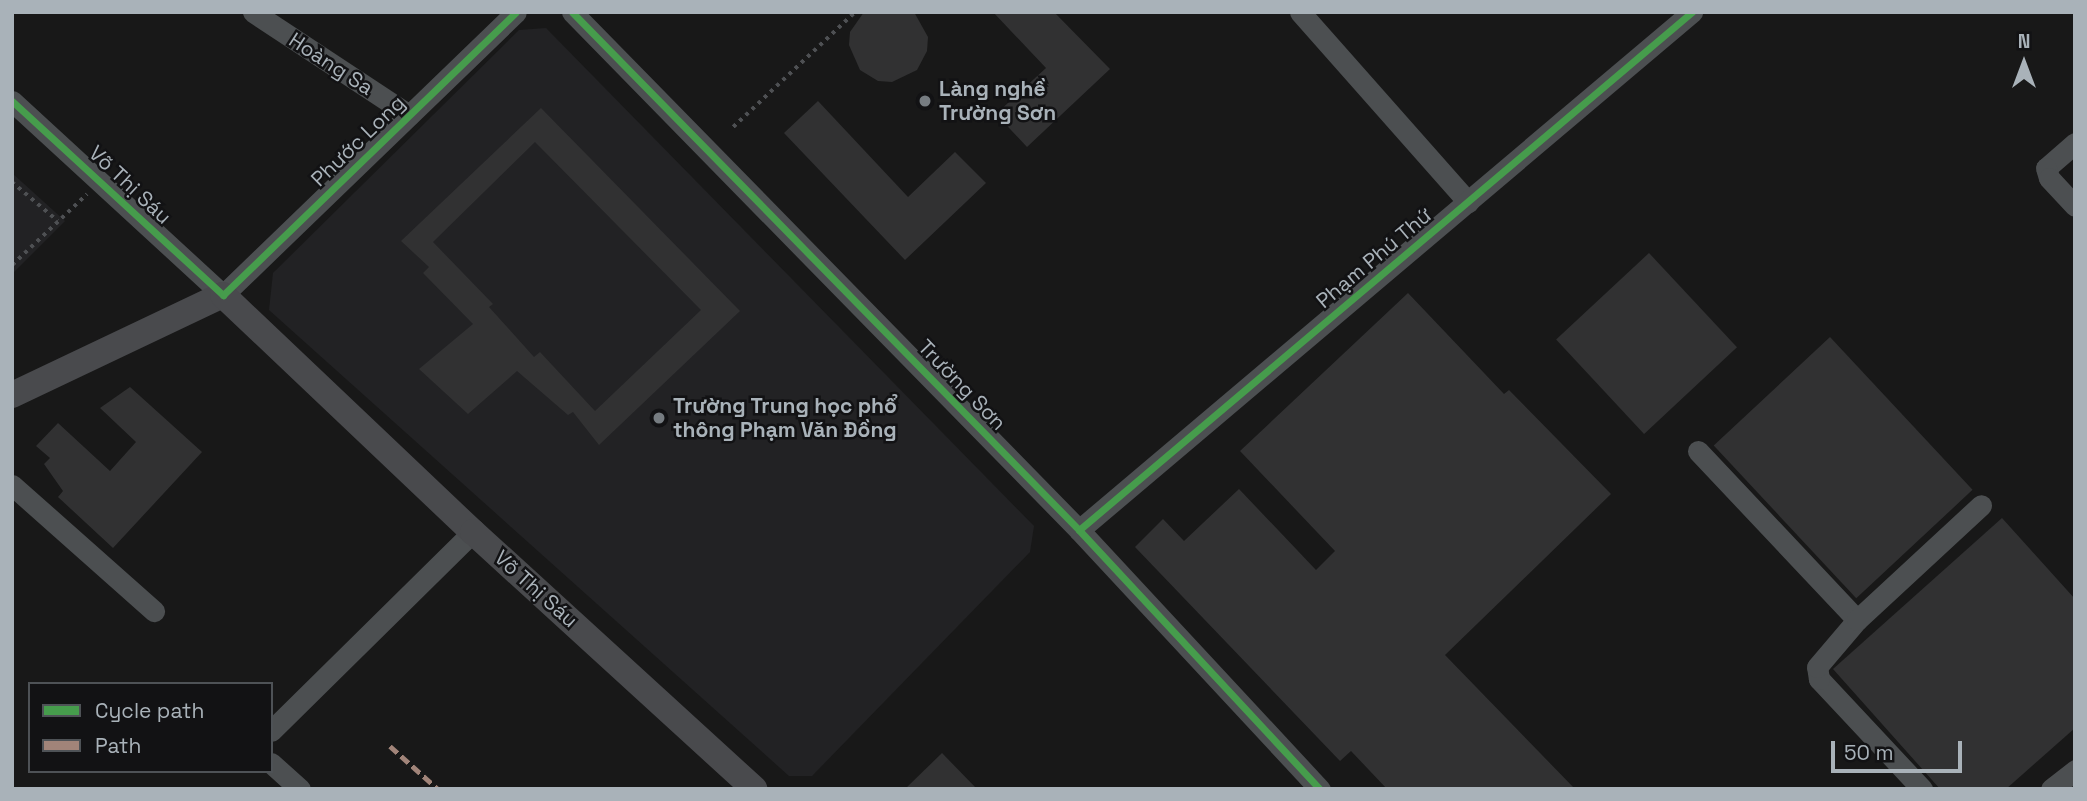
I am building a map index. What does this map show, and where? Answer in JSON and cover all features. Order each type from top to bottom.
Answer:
[{"type":"main road","name":"Phước Long","points":[[12,395],[223,295]]},
{"type":"main road","name":"Võ Thị Sáu","points":[[223,295],[473,532],[754,789]]},
{"type":"street","name":"Hoàng Sa","points":[[253,12],[409,116]]},
{"type":"street","name":"Phước Long","points":[[223,295],[516,12]]},
{"type":"street","name":"Trường Sơn","points":[[572,12],[1079,530],[1320,789]]},
{"type":"street","points":[[1300,12],[1468,202]]},
{"type":"street","name":"Phạm Phú Thứ","points":[[1079,530],[1692,12]]},
{"type":"street","name":"Võ Thị Sáu","points":[[12,101],[223,295]]},
{"type":"street","points":[[2075,143],[2046,168],[2049,178],[2075,205]]},
{"type":"street","points":[[1698,451],[1857,620]]},
{"type":"street","points":[[12,485],[154,611]]},
{"type":"street","points":[[1922,789],[1819,679],[1819,662],[1857,620],[1981,505]]},
{"type":"street","points":[[273,729],[473,532]]},
{"type":"street","points":[[273,765],[300,789]]},
{"type":"street","points":[[2051,789],[2075,770]]},
{"type":"path","points":[[733,127],[855,12]]},
{"type":"path","points":[[12,265],[100,181]]},
{"type":"path","points":[[12,182],[58,222]]},
{"type":"shaded area","name":"Trường Trung học phổ thông Phạm Văn Đồng","points":[[546,28],[1034,526],[1030,552],[812,776],[789,776],[269,310],[273,273],[519,30]]},
{"type":"shaded area","points":[[12,173],[65,221],[12,274]]},
{"type":"building","points":[[864,12],[914,12],[928,37],[927,51],[917,70],[892,82],[878,81],[860,70],[849,45],[850,32]]},
{"type":"building","points":[[993,12],[1054,12],[1110,69],[1027,147],[996,114],[1046,68]]},
{"type":"building","points":[[818,101],[908,197],[955,152],[986,183],[905,260],[784,133]]},
{"type":"building","points":[[541,108],[740,311],[599,445],[573,412],[568,415],[517,371],[468,414],[419,369],[473,324],[423,273],[429,267],[401,241]],"holes":[[[535,142],[701,310],[595,411],[540,352],[534,357],[489,307],[493,304],[433,242]]]},
{"type":"building","points":[[1649,253],[1737,347],[1644,434],[1556,340]]},
{"type":"building","points":[[1408,293],[1504,394],[1509,390],[1611,494],[1445,655],[1575,789],[1387,789],[1351,751],[1340,761],[1135,547],[1163,519],[1184,541],[1239,489],[1316,570],[1335,551],[1240,451]]},
{"type":"building","points":[[1830,337],[1973,490],[1856,598],[1714,445]]},
{"type":"building","points":[[130,387],[202,452],[113,548],[58,497],[63,491],[44,464],[50,458],[36,446],[58,423],[110,471],[136,442],[100,408]]},
{"type":"building","points":[[2002,518],[2075,599],[2075,728],[2006,789],[1940,789],[1833,669]]},
{"type":"building","points":[[942,753],[977,789],[905,789]]},
{"type":"marked path","points":[[390,746],[438,789]]},
{"type":"cycle path","points":[[12,101],[223,295],[516,12]]},
{"type":"cycle path","points":[[572,12],[1079,530],[1320,789]]},
{"type":"cycle path","points":[[1079,530],[1692,12]]},
{"type":"place","name":"Làng nghề Trường Sơn","points":[[925,101]]},
{"type":"place","name":"Trường Trung học phổ thông Phạm Văn Đồng","points":[[659,418]]}]
